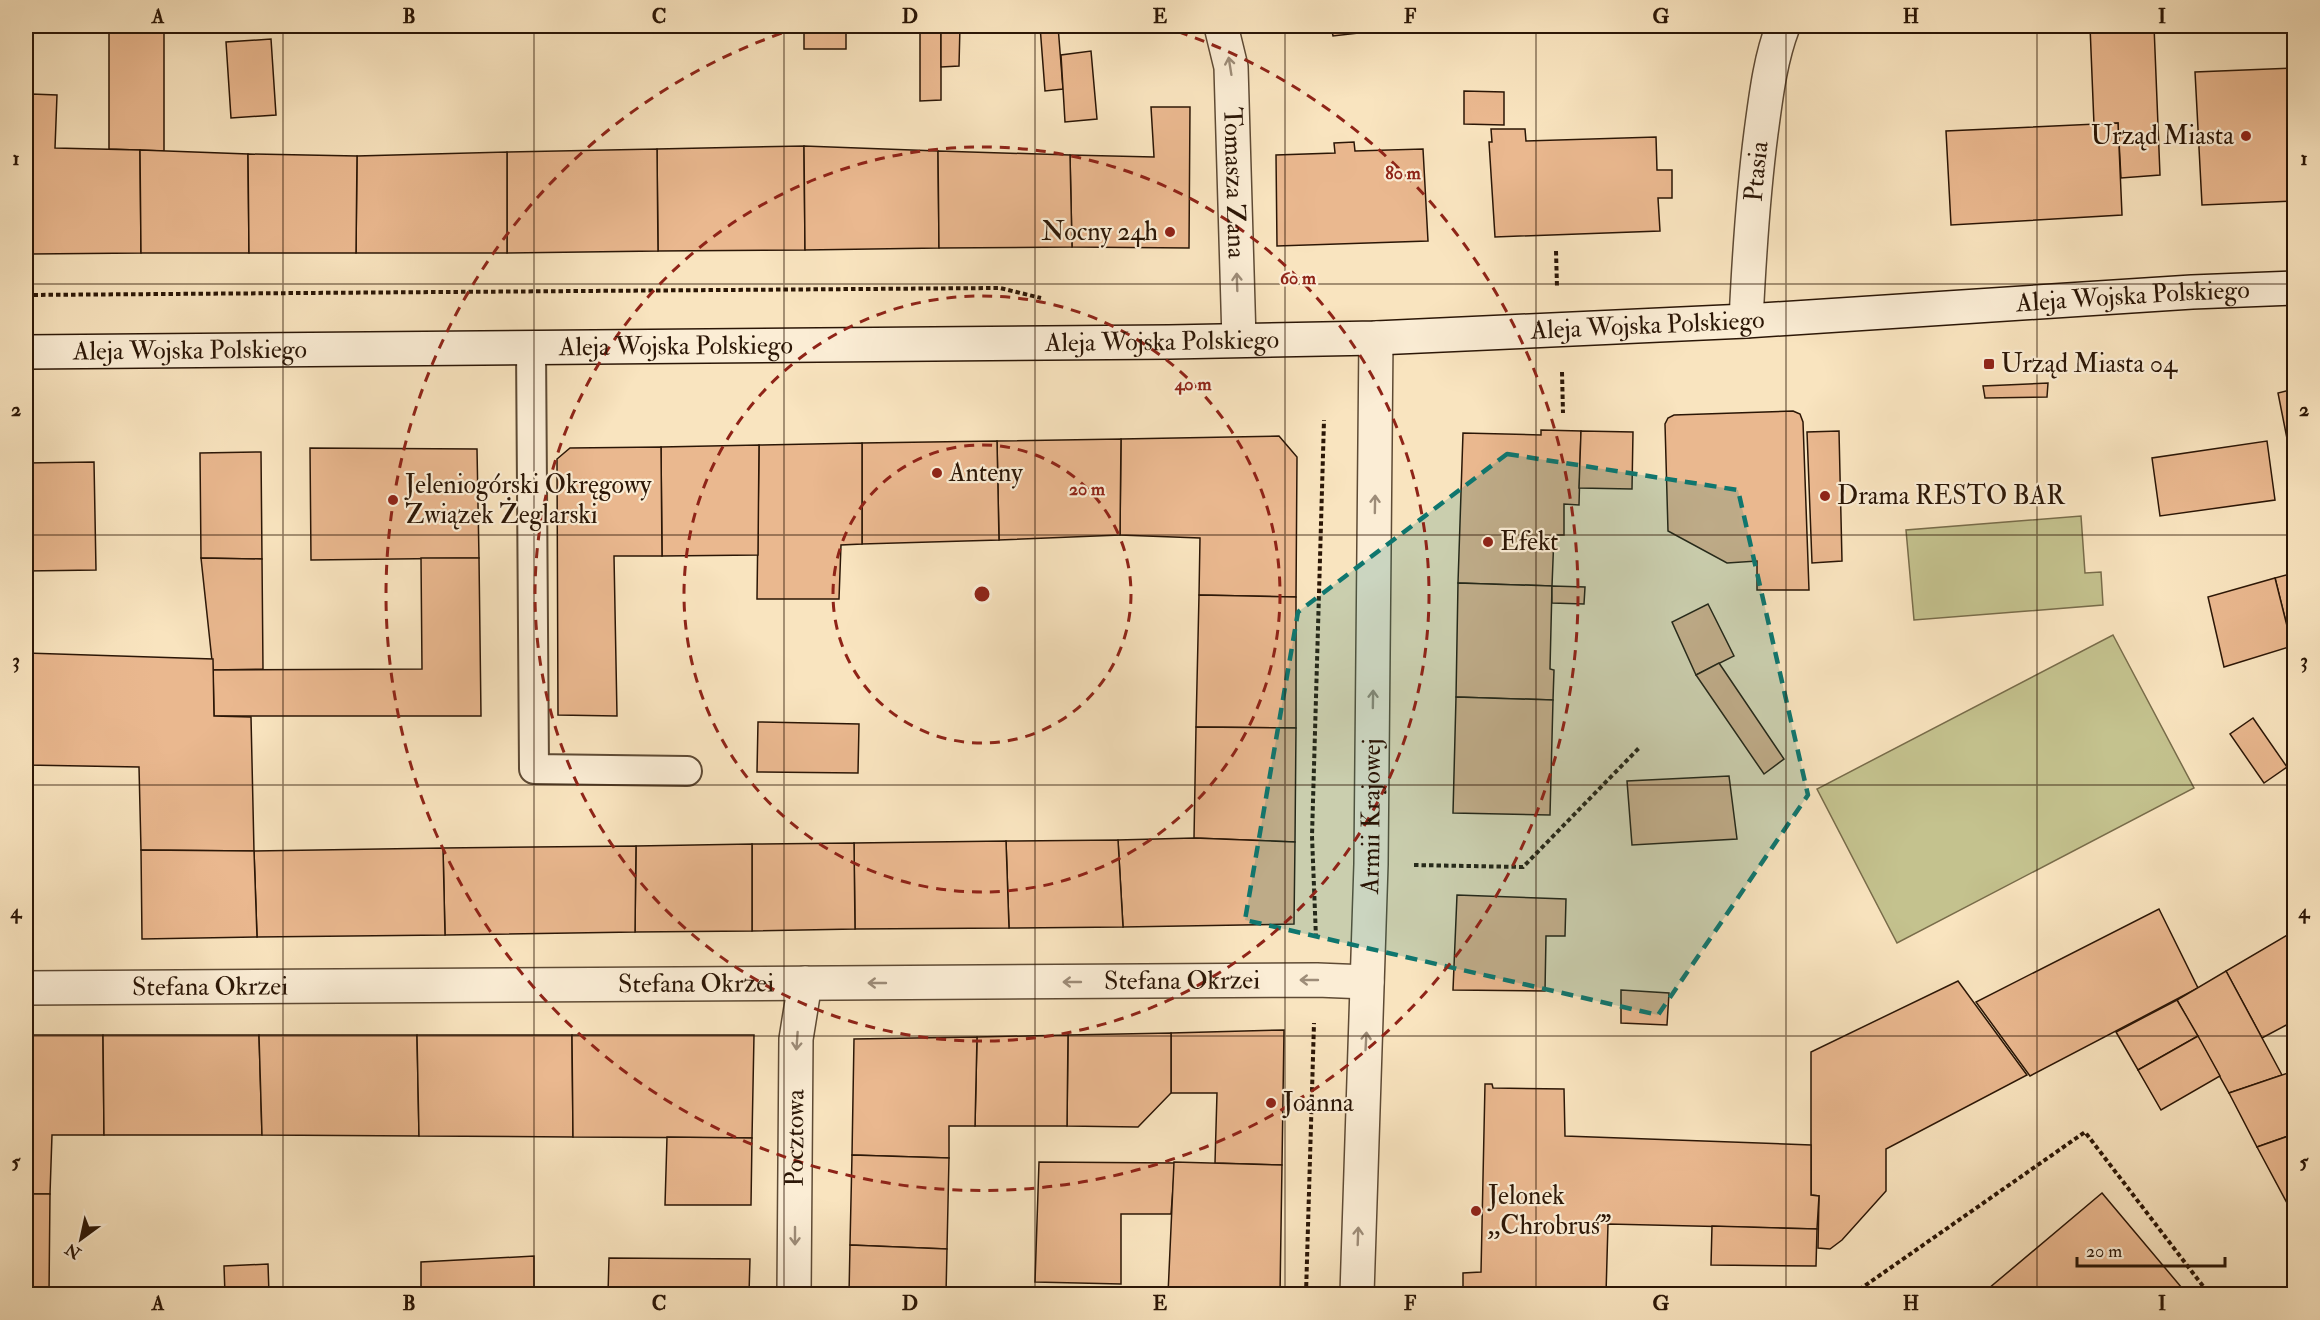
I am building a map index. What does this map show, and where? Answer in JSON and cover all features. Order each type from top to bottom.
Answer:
[{"type":"street","name":"Tomasza Zana","points":[[1221,26],[1231,67],[1239,340]]},
{"type":"street","name":"Ptasia","points":[[1746,321],[1750,248],[1768,75],[1774,48],[1783,26]]},
{"type":"street","name":"Aleja Wojska Polskiego","points":[[26,352],[1376,338],[1746,321],[2192,292],[2295,288]]},
{"type":"street","name":"Armii Krajowej","points":[[1357,1294],[1371,864],[1376,338]]},
{"type":"street","name":"Stefana Okrzei","points":[[26,988],[1317,980],[1367,982]]},
{"type":"street","name":"Pocztowa","points":[[794,1294],[796,1039],[805,983]]},
{"type":"lane","points":[[531,347],[534,770],[687,771]]},
{"type":"path","points":[[1556,251],[1558,294]]},
{"type":"path","points":[[26,295],[1000,288],[1042,298]]},
{"type":"path","points":[[1562,368],[1563,413]]},
{"type":"path","points":[[1316,949],[1312,836],[1324,420]]},
{"type":"path","points":[[1371,864],[1523,867],[1639,748]]},
{"type":"path","points":[[1306,1294],[1314,1023]]},
{"type":"path","points":[[1853,1294],[2085,1131],[2210,1294]]},
{"type":"highlighted area","points":[[1507,454],[1738,490],[1808,795],[1658,1015],[1245,920],[1298,612]]},
{"type":"shaded area","points":[[2081,516],[2085,573],[2101,572],[2103,605],[1914,620],[1906,530]]},
{"type":"shaded area","points":[[2113,635],[2194,788],[1897,943],[1817,789]]},
{"type":"building","points":[[109,26],[164,26],[164,151],[109,149]]},
{"type":"building","points":[[804,26],[846,26],[846,49],[804,49]]},
{"type":"building","points":[[920,26],[941,26],[941,100],[920,101]]},
{"type":"building","points":[[941,26],[960,26],[959,66],[941,67]]},
{"type":"building","points":[[1040,26],[1058,26],[1063,89],[1045,91]]},
{"type":"building","points":[[1331,26],[1411,26],[1412,27],[1333,36]]},
{"type":"building","points":[[2090,26],[2154,26],[2160,175],[2121,178],[2118,123],[2094,125]]},
{"type":"building","points":[[271,39],[276,115],[231,118],[226,42]]},
{"type":"building","points":[[1091,51],[1097,119],[1065,122],[1061,55]]},
{"type":"building","name":"Urząd Miasta","points":[[2294,68],[2294,201],[2202,205],[2195,72]]},
{"type":"building","points":[[1464,91],[1504,92],[1504,125],[1464,124]]},
{"type":"building","points":[[26,94],[31,94],[31,254],[26,254]]},
{"type":"building","points":[[31,94],[57,95],[55,148],[140,150],[141,253],[31,254]]},
{"type":"building","points":[[1151,107],[1190,107],[1189,248],[1072,247],[1070,155],[1154,157]]},
{"type":"building","points":[[2118,123],[2122,215],[1951,225],[1946,131]]},
{"type":"building","points":[[1491,129],[1525,129],[1526,141],[1656,137],[1657,170],[1672,170],[1672,198],[1658,198],[1660,231],[1495,237],[1489,142],[1492,142]]},
{"type":"building","points":[[1354,142],[1355,151],[1423,149],[1428,241],[1277,246],[1276,155],[1335,153],[1334,143]]},
{"type":"building","points":[[804,146],[805,250],[658,251],[657,149]]},
{"type":"building","points":[[804,146],[938,151],[939,248],[805,250]]},
{"type":"building","points":[[657,149],[658,251],[507,253],[507,152]]},
{"type":"building","points":[[140,150],[248,154],[249,253],[141,253]]},
{"type":"building","points":[[938,151],[1070,155],[1072,247],[939,248]]},
{"type":"building","points":[[507,152],[507,253],[356,253],[357,156]]},
{"type":"building","points":[[248,154],[357,156],[356,253],[249,253]]},
{"type":"building","points":[[2048,383],[2047,397],[1985,398],[1983,386]]},
{"type":"building","points":[[2294,389],[2294,474],[2278,393]]},
{"type":"building","points":[[1793,411],[1800,414],[1803,422],[1809,590],[1757,590],[1757,561],[1727,563],[1668,531],[1665,424],[1668,418],[1674,415]]},
{"type":"building","points":[[1541,430],[1581,431],[1579,505],[1564,504],[1564,535],[1554,535],[1552,586],[1458,583],[1463,433],[1541,435]]},
{"type":"building","points":[[1581,431],[1633,432],[1632,489],[1579,488]]},
{"type":"building","name":"Drama RESTO BAR","points":[[1839,431],[1842,561],[1812,563],[1807,432]]},
{"type":"building","points":[[1279,436],[1297,457],[1296,597],[1199,595],[1200,538],[1120,535],[1121,439]]},
{"type":"building","points":[[1121,439],[1120,535],[999,540],[997,441]]},
{"type":"building","points":[[997,441],[999,540],[862,544],[862,443]]},
{"type":"building","points":[[2267,441],[2275,500],[2160,516],[2152,458]]},
{"type":"building","points":[[862,443],[862,544],[841,545],[839,599],[757,599],[759,445]]},
{"type":"building","points":[[759,445],[758,555],[662,556],[661,447]]},
{"type":"building","points":[[661,447],[662,556],[614,556],[617,716],[558,715],[557,459],[570,448]]},
{"type":"building","points":[[310,448],[477,449],[479,558],[311,560]]},
{"type":"building","points":[[261,452],[262,559],[201,558],[200,453]]},
{"type":"building","points":[[94,462],[96,570],[26,571],[26,463]]},
{"type":"building","points":[[201,558],[262,559],[263,669],[213,670]]},
{"type":"building","points":[[421,558],[479,558],[481,716],[214,716],[213,670],[422,669]]},
{"type":"building","points":[[2294,573],[2294,645],[2292,646],[2275,578]]},
{"type":"building","points":[[2275,578],[2292,646],[2224,667],[2208,597]]},
{"type":"building","points":[[1458,583],[1552,586],[1550,669],[1554,670],[1553,700],[1456,697]]},
{"type":"building","points":[[1552,586],[1585,587],[1584,604],[1552,603]]},
{"type":"building","points":[[1199,595],[1296,597],[1296,728],[1196,727]]},
{"type":"building","points":[[1708,604],[1734,656],[1696,675],[1672,622]]},
{"type":"building","points":[[26,653],[213,659],[214,716],[251,717],[254,851],[141,850],[139,767],[26,765]]},
{"type":"building","points":[[1719,663],[1784,759],[1764,774],[1696,675]]},
{"type":"building","points":[[1456,697],[1553,700],[1550,815],[1453,813]]},
{"type":"building","points":[[2253,718],[2287,767],[2264,783],[2230,734]]},
{"type":"building","points":[[758,722],[859,724],[858,773],[757,772]]},
{"type":"building","points":[[1196,727],[1296,728],[1295,842],[1194,838]]},
{"type":"building","points":[[1729,776],[1737,839],[1632,845],[1627,781]]},
{"type":"building","points":[[2294,808],[2294,833],[2288,810]]},
{"type":"building","points":[[1194,838],[1295,842],[1294,924],[1123,927],[1118,840]]},
{"type":"building","points":[[1118,840],[1123,927],[1009,928],[1006,841]]},
{"type":"building","points":[[1006,841],[1009,928],[855,929],[854,843]]},
{"type":"building","points":[[854,843],[855,929],[752,931],[752,844]]},
{"type":"building","points":[[752,844],[752,931],[635,932],[636,846]]},
{"type":"building","points":[[636,846],[635,932],[445,935],[443,848]]},
{"type":"building","points":[[443,848],[445,935],[257,937],[254,851]]},
{"type":"building","points":[[141,850],[254,851],[257,937],[142,939]]},
{"type":"building","points":[[1457,895],[1566,899],[1565,936],[1546,936],[1545,991],[1453,990]]},
{"type":"building","points":[[2159,909],[2198,988],[2030,1076],[1976,1002]]},
{"type":"building","points":[[2294,931],[2294,1021],[2262,1038],[2226,971]]},
{"type":"building","points":[[2226,971],[2282,1075],[2229,1093],[2177,1000]]},
{"type":"building","points":[[1958,981],[2027,1075],[1886,1149],[1886,1191],[1842,1240],[1830,1249],[1818,1248],[1819,1196],[1811,1195],[1811,1052]]},
{"type":"building","points":[[1621,990],[1669,993],[1667,1025],[1621,1023]]},
{"type":"building","points":[[2177,1000],[2198,1036],[2138,1070],[2116,1032]]},
{"type":"building","points":[[1284,1030],[1282,1165],[1215,1163],[1217,1093],[1171,1093],[1171,1033]]},
{"type":"building","points":[[1171,1033],[1171,1093],[1138,1127],[1067,1126],[1068,1035]]},
{"type":"building","points":[[26,1035],[103,1035],[104,1135],[52,1135],[50,1194],[26,1194]]},
{"type":"building","points":[[103,1035],[259,1035],[262,1135],[104,1135]]},
{"type":"building","points":[[259,1035],[417,1035],[419,1136],[262,1135]]},
{"type":"building","points":[[417,1035],[572,1035],[573,1137],[419,1136]]},
{"type":"building","points":[[572,1035],[754,1035],[752,1138],[573,1137]]},
{"type":"building","points":[[1068,1035],[1067,1126],[975,1126],[977,1037]]},
{"type":"building","points":[[2198,1036],[2220,1076],[2161,1110],[2138,1070]]},
{"type":"building","points":[[977,1037],[975,1126],[949,1126],[949,1158],[852,1155],[854,1039]]},
{"type":"building","points":[[2294,1071],[2294,1134],[2257,1147],[2229,1093]]},
{"type":"building","points":[[1485,1084],[1492,1084],[1493,1088],[1564,1089],[1565,1136],[1811,1145],[1811,1195],[1819,1196],[1817,1229],[1608,1224],[1606,1294],[1463,1294],[1463,1273],[1481,1272]]},
{"type":"building","points":[[2294,1134],[2294,1216],[2257,1147]]},
{"type":"building","points":[[667,1137],[752,1138],[751,1205],[665,1205]]},
{"type":"building","points":[[852,1155],[949,1158],[947,1249],[850,1245]]},
{"type":"building","points":[[1039,1162],[1175,1163],[1171,1214],[1121,1214],[1121,1284],[1035,1282]]},
{"type":"building","points":[[1174,1162],[1282,1165],[1280,1294],[1168,1294]]},
{"type":"building","points":[[2102,1193],[2187,1294],[1982,1294]]},
{"type":"building","points":[[26,1194],[50,1194],[49,1294],[26,1294]]},
{"type":"building","points":[[1712,1226],[1817,1229],[1816,1266],[1711,1265]]},
{"type":"building","points":[[850,1245],[947,1249],[946,1294],[849,1294]]},
{"type":"building","points":[[534,1256],[534,1294],[421,1294],[421,1262]]},
{"type":"building","points":[[609,1258],[750,1259],[749,1294],[608,1294]]},
{"type":"building","points":[[268,1264],[269,1294],[225,1294],[224,1266]]},
{"type":"place","name":"Urząd Miasta","points":[[2246,136]]},
{"type":"place","name":"Nocny 24h","points":[[1170,232]]},
{"type":"place","name":"Urząd Miasta 04","points":[[1989,364]]},
{"type":"place","name":"Anteny","points":[[937,473]]},
{"type":"place","name":"Drama RESTO BAR","points":[[1825,496]]},
{"type":"place","name":"Jeleniogórski Okręgowy Związek Żeglarski","points":[[393,500]]},
{"type":"place","name":"Efekt","points":[[1488,542]]},
{"type":"place","name":"Joanna","points":[[1271,1103]]},
{"type":"place","name":"Jelonek ,,Chrobruś\"","points":[[1476,1211]]}]
